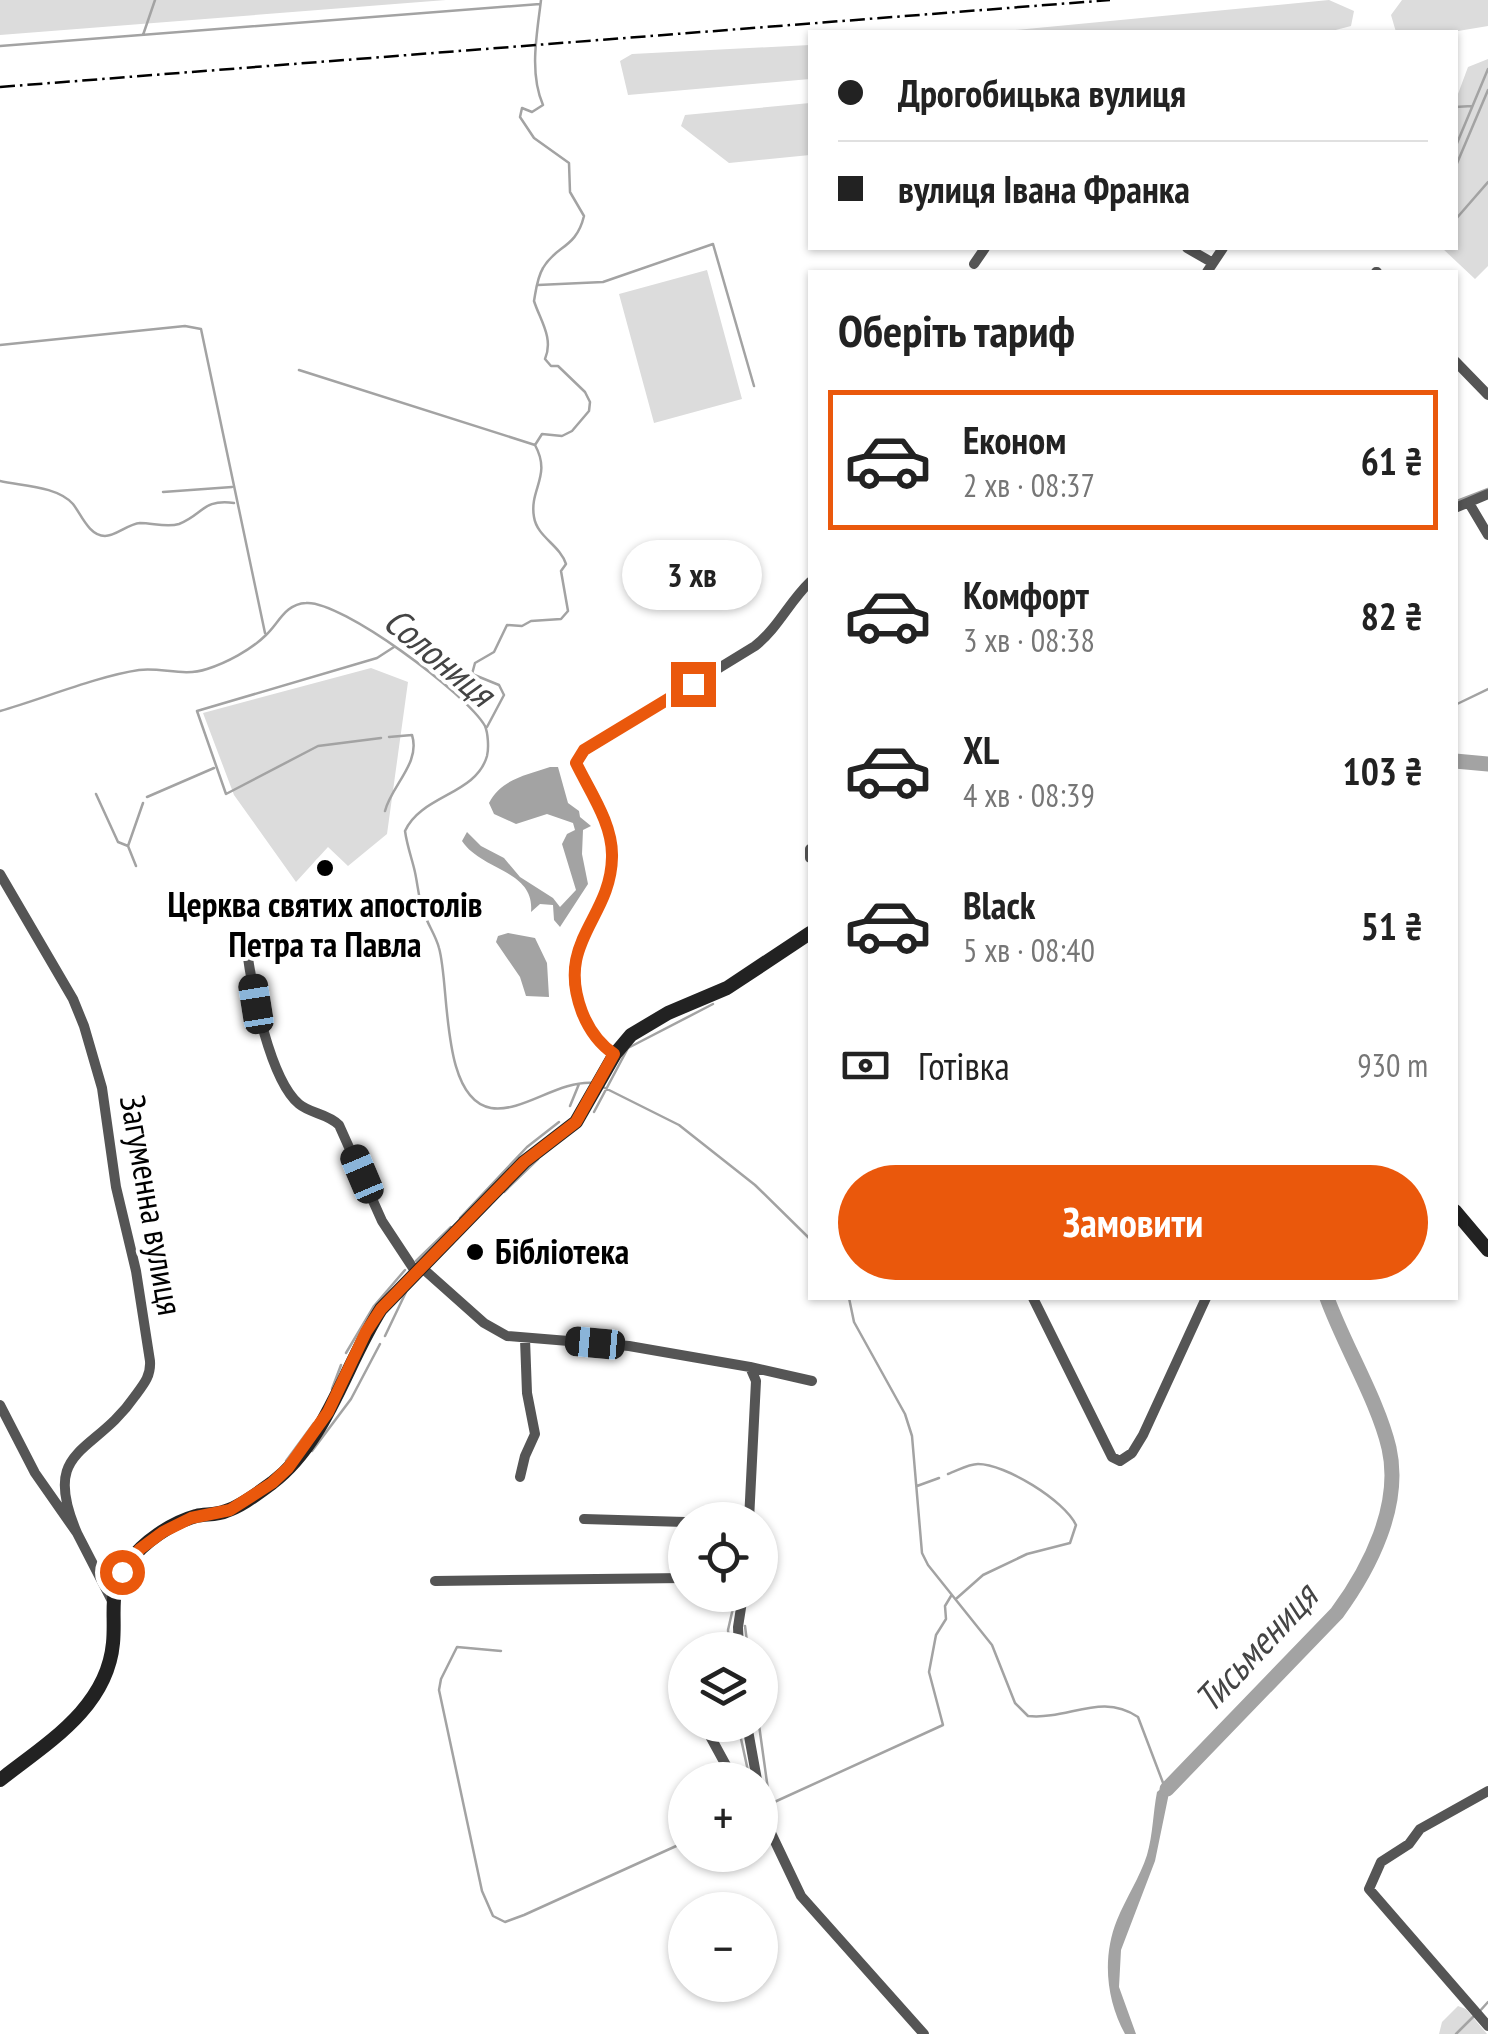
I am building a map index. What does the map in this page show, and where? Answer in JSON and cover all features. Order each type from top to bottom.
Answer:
[{"type":"street","points":[[974,264],[984,250]]},
{"type":"street","points":[[1190,250],[1210,268]]},
{"type":"street","points":[[1458,364],[1487,392]]},
{"type":"street","points":[[1458,507],[1488,494]]},
{"type":"street","points":[[1469,503],[1488,535]]},
{"type":"street","points":[[614,1054],[592,1031],[574,986],[578,948],[607,886],[612,860],[609,834],[577,758],[584,750],[754,646],[773,630],[792,600],[808,584]]},
{"type":"street","name":"Загуменна вулиця","points":[[0,874],[73,999],[88,1042],[102,1088],[116,1187],[136,1271],[151,1367],[146,1382],[119,1418],[77,1451],[66,1469],[63,1496],[77,1533]]},
{"type":"street","points":[[0,1780],[72,1722],[100,1690],[113,1646],[114,1585],[129,1561],[153,1539],[191,1518],[230,1510],[288,1468],[328,1412],[366,1332],[388,1300],[524,1162],[572,1126],[584,1112],[614,1054],[641,1028],[715,995],[808,934]]},
{"type":"street","points":[[250,944],[247,951],[256,1004],[287,1090],[302,1107],[340,1124],[382,1221],[417,1269],[493,1329],[525,1339],[629,1346],[812,1381]]},
{"type":"street","points":[[1458,1215],[1488,1250]]},
{"type":"street","points":[[1034,1300],[1112,1457],[1124,1460],[1138,1444],[1205,1300]]},
{"type":"street","points":[[520,1477],[535,1434],[527,1394],[525,1339]]},
{"type":"street","points":[[750,1367],[756,1381],[750,1502]]},
{"type":"street","points":[[0,1406],[34,1474],[77,1533],[111,1599]]},
{"type":"street","points":[[584,1519],[668,1521]]},
{"type":"street","points":[[434,1581],[668,1578]]},
{"type":"street","points":[[1488,1791],[1420,1829],[1408,1844],[1381,1862],[1369,1889],[1488,2026]]},
{"type":"street","points":[[778,1850],[808,1906],[924,2034]]},
{"type":"shaded area","points":[[0,0],[446,0],[0,35]]},
{"type":"shaded area","points":[[1329,0],[1354,11],[1351,26],[1336,30],[1015,30]]},
{"type":"shaded area","points":[[1402,0],[1488,0],[1488,26],[1458,31],[1395,30],[1391,15]]},
{"type":"shaded area","points":[[808,45],[808,79],[628,95],[620,61],[632,54]]},
{"type":"shaded area","points":[[1488,59],[1488,266],[1475,279],[1444,250],[1458,250],[1458,94],[1468,67]]},
{"type":"shaded area","points":[[808,103],[808,155],[729,163],[681,126],[685,115]]},
{"type":"shaded area","points":[[707,270],[742,399],[654,423],[619,294]]},
{"type":"shaded area","points":[[371,668],[408,682],[387,834],[348,866],[328,847],[296,882],[234,795],[203,713]]},
{"type":"shaded area","points":[[558,767],[568,803],[591,826],[583,830],[582,854],[588,884],[560,927],[554,920],[553,905],[540,904],[531,912],[525,887],[462,841],[467,832],[560,907],[576,890],[562,844],[567,834],[575,830],[573,823],[547,814],[516,824],[494,814],[489,803],[500,788],[524,776]]},
{"type":"shaded area","points":[[508,933],[535,938],[547,963],[549,997],[526,996],[520,977],[496,942],[498,936]]},
{"type":"shaded area","points":[[1183,1770],[1169,1793],[1155,1861],[1121,1950],[1119,1987],[1136,2034],[1125,2034],[1108,1978],[1112,1934],[1147,1855],[1157,1792]]},
{"type":"shaded area","points":[[1458,2006],[1466,2009],[1487,2034],[1439,2034],[1442,2022]]},
{"type":"waterway","points":[[143,35],[155,0]]},
{"type":"waterway","points":[[487,727],[504,695],[499,685],[472,674],[475,663],[494,652],[507,625],[561,619],[568,611],[561,571],[566,564],[539,530],[534,517],[534,498],[541,474],[535,445],[542,434],[562,436],[572,431],[589,411],[590,402],[558,366],[551,366],[545,359],[547,336],[534,301],[543,268],[576,235],[584,216],[570,192],[569,163],[534,138],[520,117],[522,108],[532,112],[543,105],[535,67],[541,0]]},
{"type":"waterway","points":[[0,46],[540,4]]},
{"type":"waterway","points":[[1458,141],[1488,69]]},
{"type":"waterway","points":[[1458,161],[1488,90]]},
{"type":"waterway","points":[[1458,107],[1472,106]]},
{"type":"waterway","points":[[1458,217],[1488,182]]},
{"type":"waterway","points":[[538,285],[603,282],[713,244],[754,386]]},
{"type":"waterway","points":[[0,345],[185,326],[201,329],[265,633]]},
{"type":"waterway","points":[[299,370],[535,445]]},
{"type":"waterway","points":[[0,481],[66,498],[90,529],[105,536],[140,523],[179,524],[209,505],[234,503]]},
{"type":"waterway","points":[[163,492],[232,487]]},
{"type":"waterway","points":[[1458,501],[1488,489]]},
{"type":"waterway","name":"Солониця","points":[[0,711],[123,673],[148,669],[189,672],[214,666],[253,646],[299,604],[323,606],[373,632],[454,693],[474,711],[487,733],[488,753],[481,769],[423,810],[405,831],[422,908],[439,948],[450,1038],[463,1084],[475,1100],[491,1108],[503,1108],[567,1086],[594,1083]]},
{"type":"waterway","points":[[381,738],[318,746],[226,794],[197,711],[377,658],[394,647]]},
{"type":"waterway","points":[[1458,704],[1488,689]]},
{"type":"waterway","points":[[385,811],[409,765],[414,745],[412,735],[389,737]]},
{"type":"waterway","name":"Тисьмениця","points":[[1458,761],[1488,764]]},
{"type":"waterway","points":[[147,797],[214,768]]},
{"type":"waterway","points":[[96,794],[118,842],[128,846]]},
{"type":"waterway","points":[[136,866],[128,846],[143,803]]},
{"type":"waterway","points":[[594,1112],[628,1048],[713,1004]]},
{"type":"waterway","points":[[570,1106],[579,1084]]},
{"type":"waterway","name":"Солониця","points":[[601,1086],[679,1125],[755,1185],[808,1237]]},
{"type":"waterway","points":[[460,1218],[527,1147],[559,1122]]},
{"type":"waterway","points":[[504,1192],[538,1159]]},
{"type":"waterway","points":[[416,1261],[451,1227]]},
{"type":"waterway","points":[[346,1353],[374,1306],[405,1270]]},
{"type":"waterway","points":[[385,1336],[406,1292]]},
{"type":"waterway","name":"Солониця","points":[[849,1300],[854,1322],[905,1414],[912,1436],[922,1553],[992,1645],[1015,1703],[1028,1716],[1111,1707],[1138,1717],[1165,1788]]},
{"type":"waterway","name":"Тисьмениця","points":[[1167,1789],[1337,1613],[1361,1576],[1380,1535],[1391,1492],[1389,1448],[1377,1411],[1328,1300]]},
{"type":"waterway","points":[[312,1451],[351,1399],[380,1344]]},
{"type":"waterway","points":[[332,1389],[341,1365]]},
{"type":"waterway","points":[[286,1461],[314,1423]]},
{"type":"waterway","points":[[948,1474],[978,1464],[1003,1470],[1047,1495],[1076,1525],[1070,1543],[1027,1554],[983,1575],[957,1598]]},
{"type":"waterway","points":[[917,1486],[939,1478]]},
{"type":"waterway","points":[[116,1567],[130,1549]]},
{"type":"waterway","points":[[761,1742],[770,1804],[943,1725],[929,1672],[936,1635],[946,1619],[945,1606],[951,1596]]},
{"type":"waterway","points":[[728,1632],[732,1612]]},
{"type":"waterway","points":[[745,1626],[746,1632]]},
{"type":"waterway","points":[[501,1651],[457,1647],[439,1690],[482,1891],[493,1916],[505,1922],[524,1915],[668,1850]]},
{"type":"waterway","points":[[742,1742],[746,1762]]},
{"type":"waterway","points":[[1479,2012],[1488,2002]]},
{"type":"waterway","points":[[1456,2034],[1473,2017]]},
{"type":"railway","points":[[0,87],[1110,0]]},
{"type":"place","name":"Церква святих апостолів Петра та Павла","points":[[325,868]]},
{"type":"place","name":"Бібліотека","points":[[475,1252]]},
{"type":"route","points":[[122,1572],[140,1549],[163,1532],[200,1515],[230,1510],[281,1475],[328,1412],[366,1332],[396,1291],[524,1162],[572,1126],[584,1112],[614,1054],[597,1039],[585,1018],[574,986],[575,956],[607,886],[612,848],[577,758],[693,684]]}]
